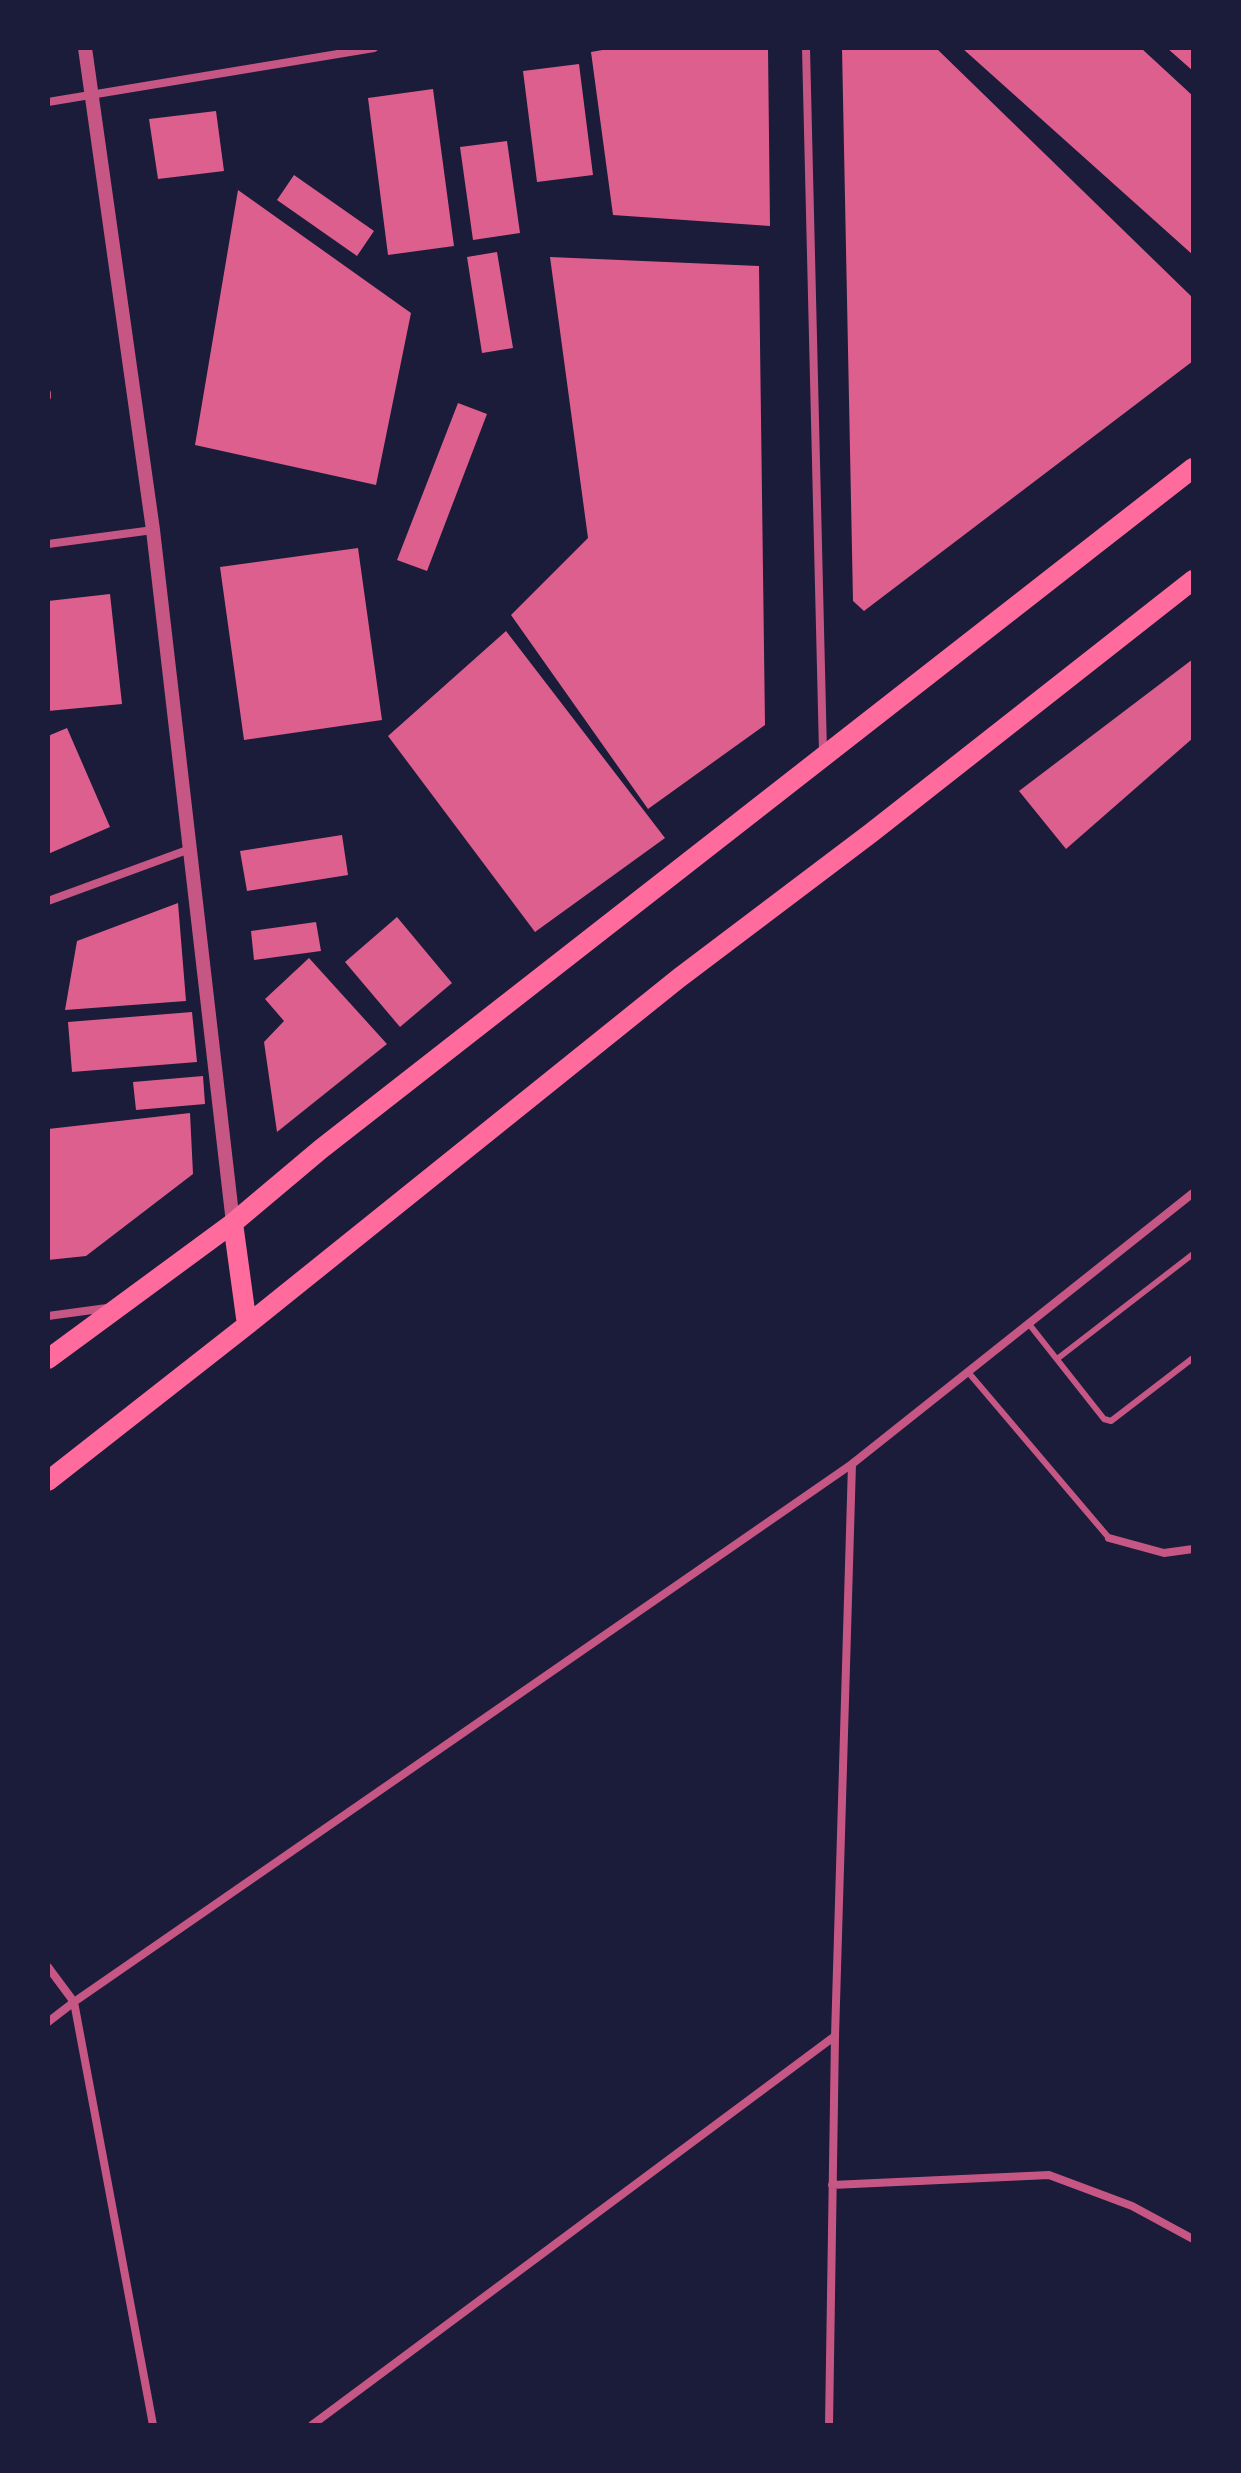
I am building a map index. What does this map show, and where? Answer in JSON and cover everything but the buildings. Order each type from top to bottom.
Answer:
[{"type":"main road","points":[[48,1359],[233,1223],[321,1149],[1193,468]]},
{"type":"main road","points":[[48,1481],[679,978],[871,833],[1193,580]]},
{"type":"main road","points":[[233,1223],[247,1325]]},
{"type":"street","points":[[85,48],[153,530],[233,1223]]},
{"type":"street","points":[[48,102],[374,48]]},
{"type":"street","points":[[806,48],[823,757]]},
{"type":"street","points":[[48,544],[153,530]]},
{"type":"street","points":[[48,901],[191,849]]},
{"type":"street","points":[[48,2022],[852,1464],[1193,1193]]},
{"type":"street","points":[[48,1316],[122,1306]]},
{"type":"street","points":[[829,2425],[835,2036],[852,1464]]},
{"type":"street","points":[[1109,1538],[1164,1553],[1193,1549]]},
{"type":"street","points":[[48,1967],[74,2002],[153,2425]]},
{"type":"street","points":[[312,2425],[835,2036]]},
{"type":"street","points":[[832,2185],[1049,2175],[1132,2206],[1193,2239]]},
{"type":"lane","points":[[1057,1359],[1193,1254]]},
{"type":"lane","points":[[1029,1324],[1104,1419],[1111,1421],[1193,1358]]},
{"type":"lane","points":[[968,1372],[1109,1538]]}]
